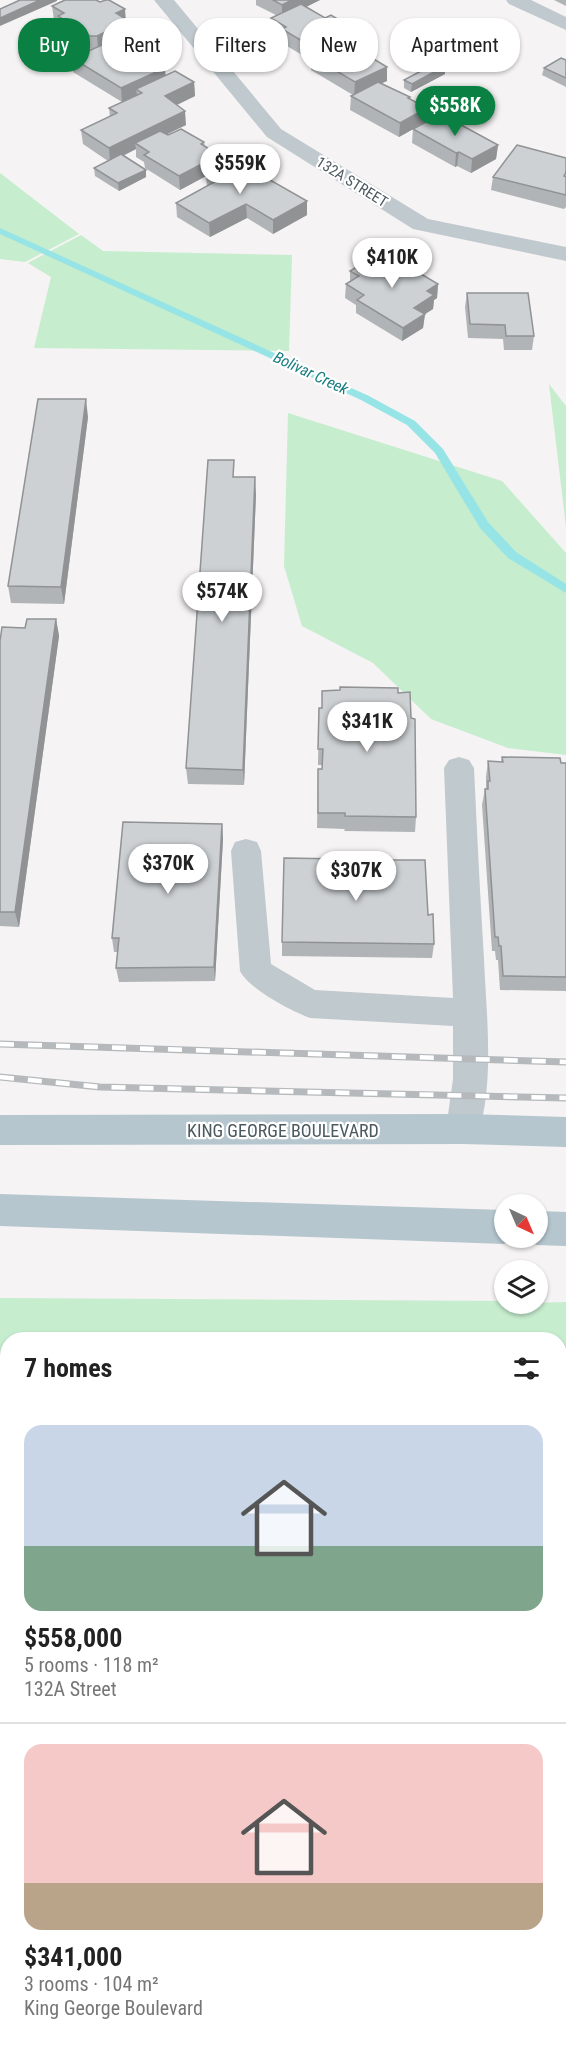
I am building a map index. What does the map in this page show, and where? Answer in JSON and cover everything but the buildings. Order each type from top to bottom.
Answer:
[{"type":"main road","name":"KING GEORGE BOULEVARD","points":[[0,1130],[463,1129],[566,1132]]},
{"type":"main road","points":[[0,1210],[494,1227]]},
{"type":"main road","points":[[548,1228],[566,1229]]},
{"type":"street","name":"132A STREET","points":[[164,0],[274,133],[421,224],[566,254]]},
{"type":"street","points":[[516,0],[566,24]]},
{"type":"street","points":[[459,768],[470,1013],[470,1079],[463,1129]]},
{"type":"street","points":[[246,851],[256,971],[310,1004],[470,1013]]},
{"type":"green space","points":[[0,173],[79,234],[25,262],[0,259]]},
{"type":"green space","points":[[81,235],[103,251],[292,255],[289,351],[34,348],[51,277],[28,263]]},
{"type":"green space","points":[[549,384],[566,406],[566,527]]},
{"type":"green space","points":[[288,413],[502,481],[566,553],[566,755],[508,748],[431,719],[373,663],[302,626],[284,566]]},
{"type":"green space","points":[[0,1298],[494,1301],[494,1314],[548,1314],[548,1303],[566,1302],[566,1332],[0,1332]]},
{"type":"waterway","name":"Bolivar Creek","points":[[0,231],[365,398],[411,423],[439,451],[484,525],[512,555],[566,589]]},
{"type":"railway","points":[[0,1044],[566,1062]]},
{"type":"railway","points":[[0,1077],[100,1087],[566,1098]]}]
